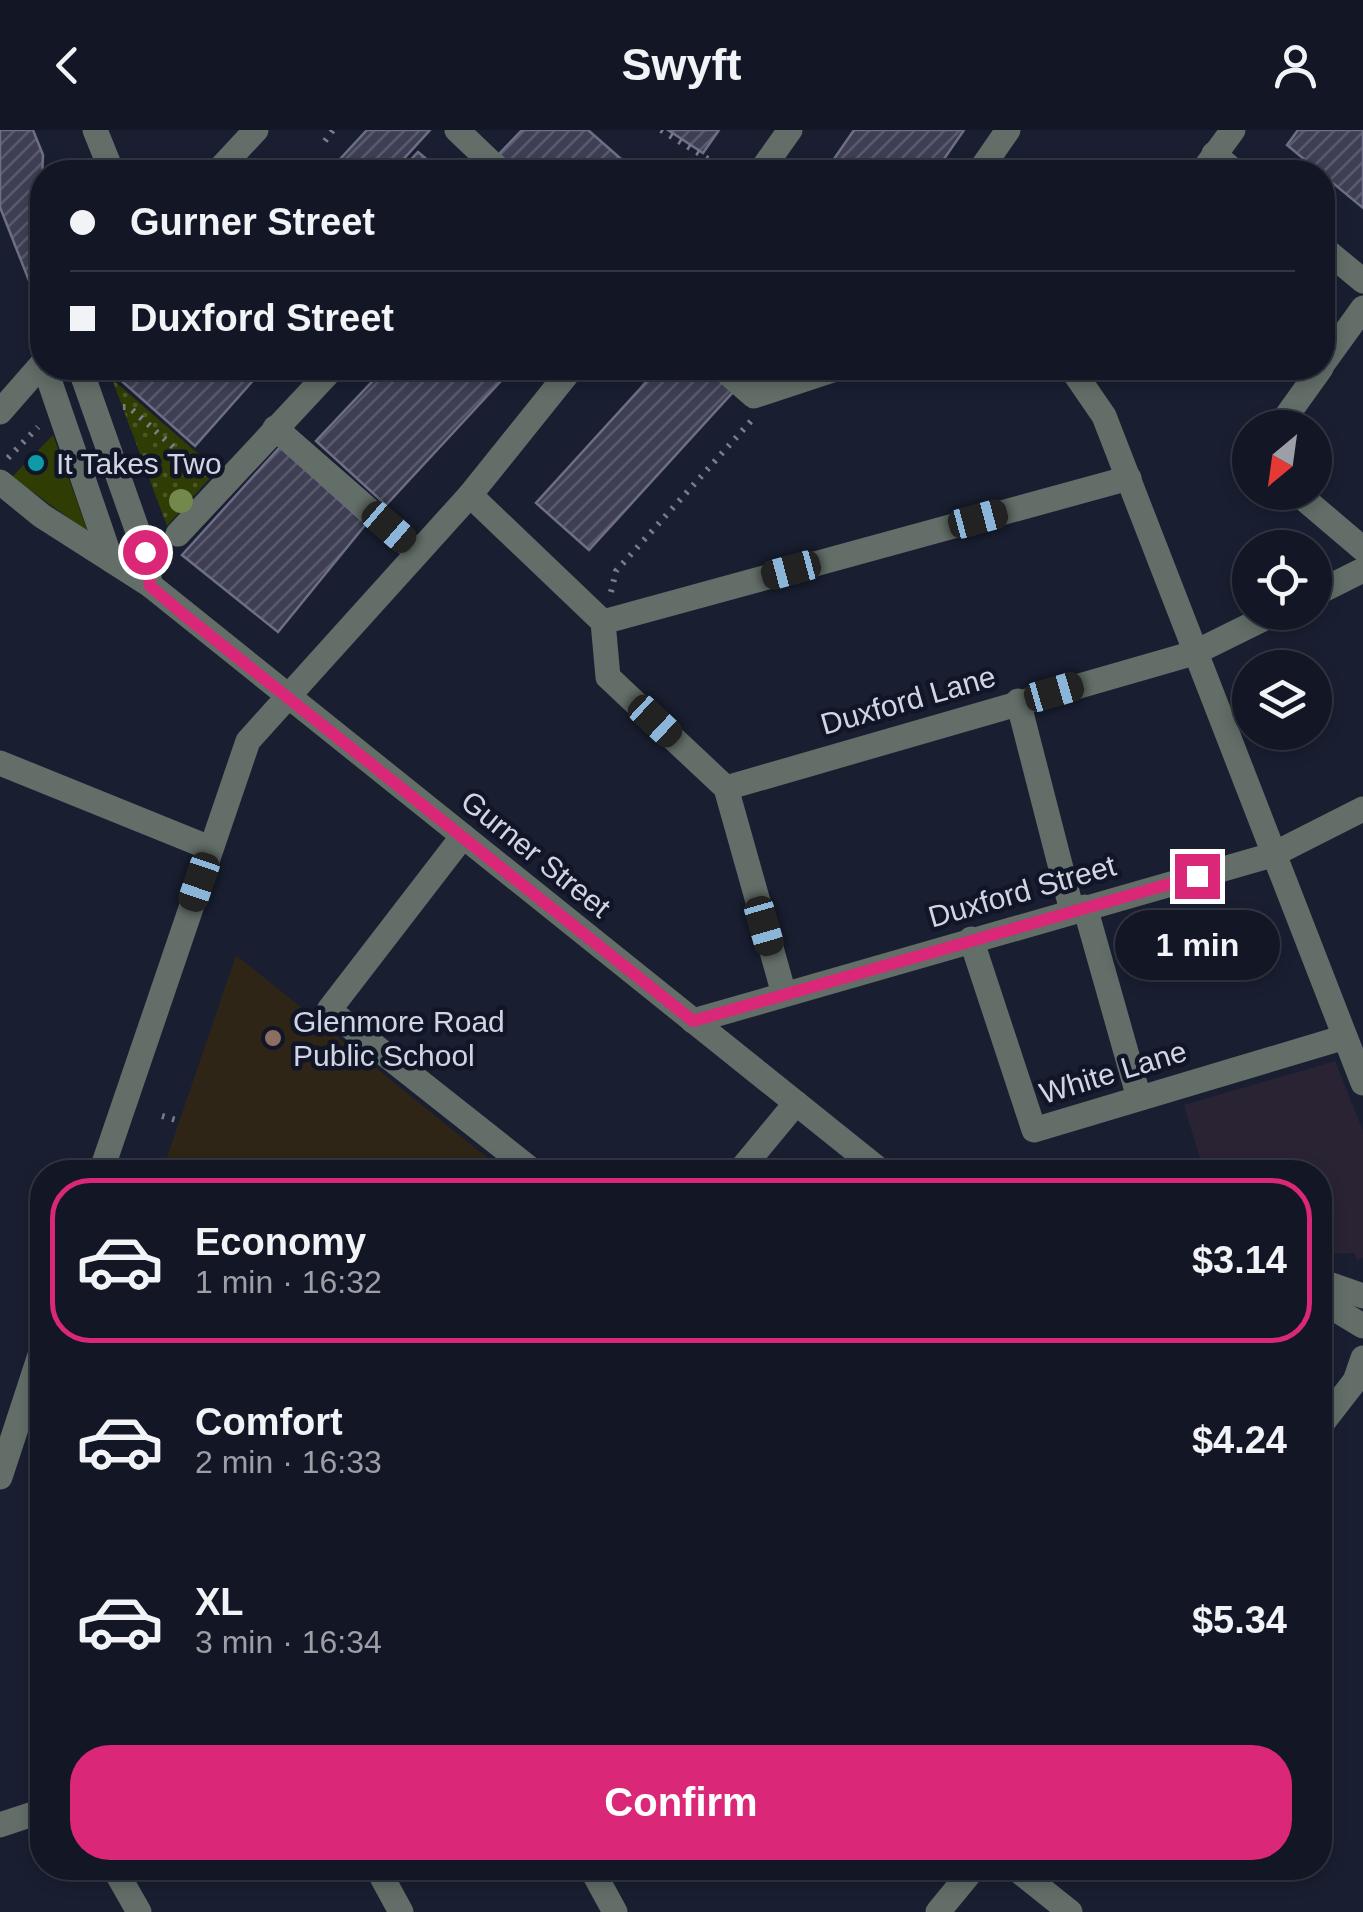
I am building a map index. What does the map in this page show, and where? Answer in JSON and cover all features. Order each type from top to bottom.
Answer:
[{"type":"street","points":[[95,130],[107,160]]},
{"type":"street","points":[[228,160],[256,130]]},
{"type":"street","points":[[457,130],[489,160]]},
{"type":"street","points":[[769,160],[790,130]]},
{"type":"street","points":[[987,160],[1008,130]]},
{"type":"street","points":[[1210,160],[1232,130]]},
{"type":"street","points":[[1335,258],[1363,281]]},
{"type":"street","points":[[1335,348],[1363,308]]},
{"type":"street","points":[[0,412],[31,380]]},
{"type":"street","points":[[49,380],[111,560]]},
{"type":"street","points":[[84,380],[145,552],[150,586]]},
{"type":"street","points":[[178,534],[321,380]]},
{"type":"street","points":[[105,1160],[248,741],[470,495],[562,380]]},
{"type":"street","points":[[736,380],[754,396],[803,380]]},
{"type":"street","points":[[1079,380],[1104,416],[1272,855],[1356,1059]]},
{"type":"street","points":[[1291,410],[1312,380]]},
{"type":"street","points":[[275,428],[417,552]]},
{"type":"street","points":[[603,622],[1129,478]]},
{"type":"street","name":"Gurner Street","points":[[0,482],[42,516],[150,586],[867,1160]]},
{"type":"street","points":[[470,495],[603,622],[608,676],[726,788],[784,994]]},
{"type":"street","points":[[1317,510],[1363,550]]},
{"type":"street","points":[[1332,586],[1363,570]]},
{"type":"street","name":"Duxford Lane","points":[[726,788],[1194,653],[1241,630]]},
{"type":"street","points":[[1018,702],[1139,1098]]},
{"type":"street","points":[[0,763],[210,848]]},
{"type":"street","name":"Duxford Street","points":[[693,1021],[1272,855],[1363,810]]},
{"type":"street","points":[[463,836],[329,1010],[519,1160]]},
{"type":"street","name":"White Lane","points":[[972,939],[1034,1130],[1139,1098],[1356,1059]]},
{"type":"street","points":[[749,1160],[796,1102]]},
{"type":"street","points":[[1332,1285],[1363,1296]]},
{"type":"street","points":[[1332,1307],[1363,1326]]},
{"type":"street","points":[[1332,1410],[1360,1372]]},
{"type":"street","points":[[0,1477],[30,1386]]},
{"type":"street","points":[[0,1825],[30,1815]]},
{"type":"street","points":[[121,1880],[139,1912]]},
{"type":"street","points":[[384,1880],[400,1912]]},
{"type":"street","points":[[597,1880],[614,1912]]},
{"type":"street","points":[[938,1912],[964,1880]]},
{"type":"street","points":[[1030,1880],[1070,1912]]},
{"type":"path","points":[[324,141],[333,130]]},
{"type":"path","points":[[661,130],[710,160]]},
{"type":"path","points":[[603,622],[616,571],[757,415],[754,396]]},
{"type":"path","points":[[129,407],[219,490]]},
{"type":"path","points":[[1,466],[46,419]]},
{"type":"path","points":[[162,1116],[180,1121]]},
{"type":"shaded area","name":"Glenmore Road Public School","points":[[236,955],[490,1160],[166,1160]]},
{"type":"shaded area","points":[[1335,1061],[1363,1131],[1363,1258],[1357,1260],[1354,1253],[1332,1254],[1332,1160],[1200,1160],[1184,1105]]},
{"type":"green space","points":[[112,380],[217,470],[167,526]]},
{"type":"green space","points":[[53,435],[88,532],[12,477]]},
{"type":"building","points":[[0,130],[33,130],[43,155],[43,160],[30,160],[30,283],[0,207]]},
{"type":"building","points":[[367,130],[430,130],[403,160],[339,160]]},
{"type":"building","points":[[522,130],[588,130],[622,160],[505,160],[499,154]]},
{"type":"building","points":[[668,130],[719,130],[703,153]]},
{"type":"building","points":[[854,130],[964,130],[943,160],[833,160]]},
{"type":"building","points":[[1298,130],[1363,130],[1363,208],[1335,185],[1335,160],[1305,160],[1287,145]]},
{"type":"building","points":[[418,152],[428,160],[411,160]]},
{"type":"building","points":[[121,380],[253,380],[195,446]]},
{"type":"building","points":[[374,380],[502,380],[386,505],[316,441]]},
{"type":"building","points":[[648,380],[720,380],[733,392],[589,550],[536,503]]},
{"type":"building","points":[[280,447],[366,524],[278,632],[182,555]]},
{"type":"place","name":"It Takes Two","points":[[36,463]]},
{"type":"place","name":"Glenmore Road Public School","points":[[273,1038]]},
{"type":"route","points":[[145,552],[150,586],[693,1021],[1197,876]]}]
